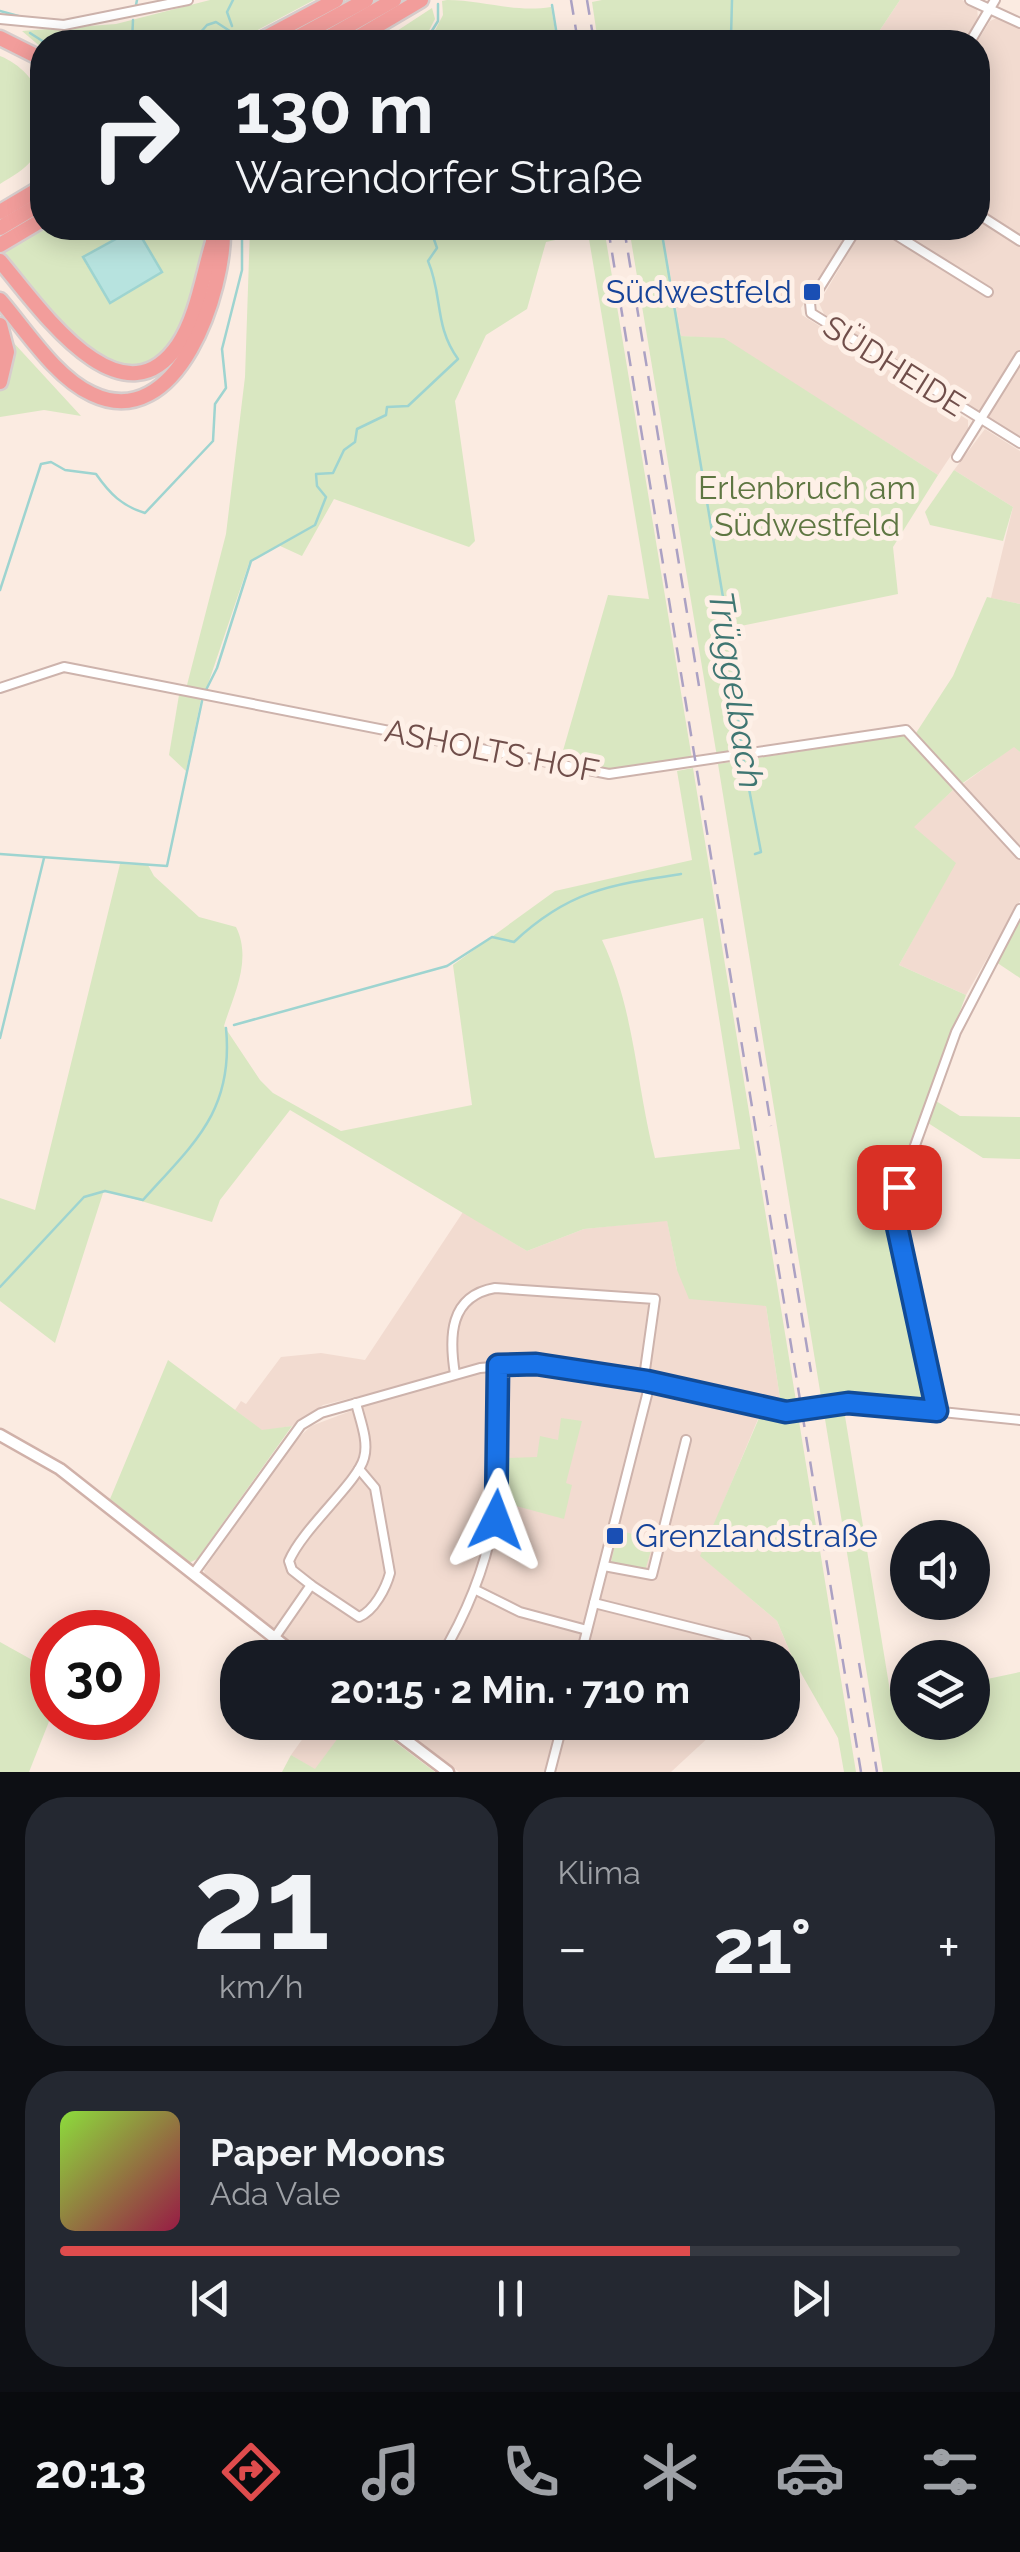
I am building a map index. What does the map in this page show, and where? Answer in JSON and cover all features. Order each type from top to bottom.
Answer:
[{"type":"highway","points":[[280,30],[336,0]]},
{"type":"highway","points":[[311,30],[366,0]]},
{"type":"highway","points":[[341,30],[394,0]]},
{"type":"highway","points":[[370,30],[421,0]]},
{"type":"highway","points":[[0,38],[30,53]]},
{"type":"highway","points":[[0,212],[30,194]]},
{"type":"highway","points":[[0,228],[30,210]]},
{"type":"highway","points":[[0,245],[30,227]]},
{"type":"highway","points":[[5,266],[76,348],[97,364],[118,372],[142,371],[170,354],[188,324],[213,240]]},
{"type":"highway","points":[[0,300],[75,385],[117,401],[143,397],[176,372],[215,296],[222,240]]},
{"type":"highway","points":[[0,324],[7,352],[0,382]]},
{"type":"street","points":[[0,19],[64,25],[188,0]]},
{"type":"street","points":[[970,0],[1020,23]]},
{"type":"street","points":[[977,30],[995,0]]},
{"type":"street","points":[[990,222],[1020,241]]},
{"type":"street","name":"SÜDHEIDE","points":[[850,240],[810,310],[1020,443]]},
{"type":"street","points":[[904,240],[988,292]]},
{"type":"street","points":[[980,420],[1020,356]]},
{"type":"street","name":"SÜDHEIDE","points":[[957,456],[980,420]]},
{"type":"street","name":"ASHOLTS HOF","points":[[0,688],[64,668],[609,774],[906,730],[1020,854]]},
{"type":"street","points":[[937,1411],[897,1226],[896,1198],[956,1032],[1020,909]]},
{"type":"street","points":[[455,1374],[450,1339],[455,1318],[468,1300],[495,1288],[653,1298],[647,1381],[585,1640]]},
{"type":"street","points":[[194,1573],[301,1425],[321,1413],[498,1365],[536,1364],[647,1381],[786,1412],[848,1403],[1020,1420]]},
{"type":"street","points":[[450,1640],[476,1590],[498,1510],[498,1365]]},
{"type":"street","points":[[356,1403],[366,1441],[360,1468],[290,1556],[292,1570],[359,1618],[368,1612],[389,1579],[375,1488],[360,1468]]},
{"type":"street","points":[[0,1435],[60,1469],[279,1640]]},
{"type":"street","points":[[604,1566],[652,1575],[686,1440]]},
{"type":"street","points":[[275,1637],[311,1585]]},
{"type":"street","points":[[476,1590],[520,1612],[588,1630]]},
{"type":"street","points":[[594,1602],[746,1640]]},
{"type":"street","points":[[406,1740],[448,1772]]},
{"type":"street","points":[[550,1772],[558,1740]]},
{"type":"shaded area","points":[[900,0],[962,0],[977,7],[978,19],[971,30],[880,30]]},
{"type":"shaded area","points":[[999,17],[1020,27],[1020,437],[824,314],[819,303],[856,240],[990,240],[990,30],[984,30],[990,21]]},
{"type":"shaded area","points":[[664,240],[844,240],[801,308],[802,315],[968,420],[968,430],[938,475],[724,339],[681,336]]},
{"type":"shaded area","points":[[985,429],[1020,451],[1020,604],[991,598],[1013,507],[954,470]]},
{"type":"shaded area","points":[[1014,746],[1020,752],[1020,849],[960,786]]},
{"type":"shaded area","points":[[953,790],[1020,860],[1020,901],[966,995],[899,965],[955,863],[913,827]]},
{"type":"shaded area","points":[[463,1212],[527,1251],[584,1229],[667,1220],[677,1270],[766,1306],[781,1405],[765,1402],[701,1556],[777,1621],[785,1640],[288,1640],[205,1575],[204,1570],[292,1444],[311,1426],[364,1406],[360,1396],[323,1405],[292,1426],[262,1431],[235,1410],[241,1401],[246,1404],[281,1357],[321,1353],[365,1360]]},
{"type":"shaded area","points":[[302,1740],[337,1740],[315,1770],[291,1755]]},
{"type":"shaded area","points":[[415,1740],[706,1740],[671,1772],[459,1772]]},
{"type":"green space","points":[[210,0],[314,0],[258,30],[35,30],[116,24]]},
{"type":"green space","points":[[900,0],[880,30],[596,30],[592,2]]},
{"type":"green space","points":[[442,1],[551,7],[555,30],[435,30],[443,15]]},
{"type":"green space","points":[[432,8],[435,19],[429,30],[398,30]]},
{"type":"green space","points":[[0,56],[30,78],[30,162],[0,184]]},
{"type":"green space","points":[[30,237],[206,240],[186,309],[168,347],[146,364],[121,364],[94,351],[43,303],[2,253]]},
{"type":"green space","points":[[250,240],[555,240],[546,242],[527,309],[486,335],[455,401],[475,541],[469,547],[334,499],[302,556],[278,545],[249,563],[205,693],[187,685],[226,534],[245,377]]},
{"type":"green space","points":[[589,240],[606,240],[692,759],[609,769],[560,761],[608,595],[649,599]]},
{"type":"green space","name":"Erlenbruch am Südwestfeld","points":[[631,240],[664,240],[681,336],[724,338],[938,475],[893,547],[898,594],[731,628],[749,751],[717,757]]},
{"type":"green space","points":[[12,341],[81,416],[44,410],[0,417],[0,390]]},
{"type":"green space","points":[[954,470],[1013,507],[1003,541],[930,525],[925,512]]},
{"type":"green space","points":[[987,597],[1020,604],[1020,752],[1014,747],[960,785],[916,733],[953,676]]},
{"type":"green space","points":[[179,695],[201,699],[186,771],[169,755]]},
{"type":"green space","points":[[907,735],[953,790],[914,827],[956,863],[899,965],[966,995],[891,1197],[893,1228],[928,1388],[920,1403],[821,1397],[718,764]]},
{"type":"green space","points":[[693,768],[797,1407],[781,1405],[766,1306],[689,1299],[677,1270],[667,1221],[584,1229],[527,1251],[290,1110],[220,1200],[212,1222],[104,1190],[55,1343],[0,1301],[0,1198],[35,1210],[120,864],[148,865],[154,876],[199,917],[236,927],[242,966],[224,1026],[273,1093],[341,1131],[472,1105],[453,965],[555,891],[692,860],[677,771]],"holes":[[[703,918],[740,1149],[655,1158],[622,993],[602,940]]]},
{"type":"green space","points":[[1020,921],[1020,978],[996,962]]},
{"type":"green space","points":[[936,1101],[960,1116],[1020,1117],[1020,1159],[983,1158],[928,1123]]},
{"type":"green space","points":[[168,1360],[262,1430],[292,1426],[197,1559],[189,1563],[110,1499]]},
{"type":"green space","points":[[844,1410],[890,1691],[890,1740],[990,1740],[990,1678],[1020,1672],[1020,1772],[883,1772],[824,1413]]},
{"type":"green space","points":[[762,1411],[798,1415],[856,1772],[844,1772],[838,1738],[800,1671],[800,1640],[785,1640],[777,1621],[700,1556]]},
{"type":"green space","points":[[561,1418],[582,1421],[566,1483],[572,1485],[564,1519],[502,1502],[504,1458],[537,1457],[540,1436],[558,1440]]},
{"type":"green space","points":[[618,1530],[654,1540],[645,1571],[611,1563]]},
{"type":"green space","points":[[0,1642],[30,1659],[30,1740],[42,1740],[29,1772],[0,1772]]},
{"type":"green space","points":[[336,1740],[393,1740],[435,1772],[282,1772],[291,1755],[315,1769]]},
{"type":"water","points":[[114,240],[143,240],[162,272],[110,303],[83,257]]},
{"type":"waterway","points":[[136,5],[137,0]]},
{"type":"waterway","points":[[232,26],[227,12],[233,0]]},
{"type":"waterway","name":"Trüggelbach","points":[[731,30],[732,0]]},
{"type":"waterway","points":[[432,30],[438,21],[438,4]]},
{"type":"waterway","points":[[552,5],[556,30]]},
{"type":"waterway","points":[[0,11],[22,17]]},
{"type":"waterway","points":[[133,20],[133,30]]},
{"type":"waterway","points":[[203,30],[216,22],[228,30]]},
{"type":"waterway","points":[[0,590],[41,464],[51,462],[65,470],[96,474],[117,498],[145,513],[213,441],[215,404],[226,388],[222,349],[242,270],[242,240]]},
{"type":"waterway","points":[[205,692],[217,668],[251,561],[315,525],[326,497],[317,486],[316,474],[333,473],[344,450],[355,442],[357,429],[386,415],[387,407],[408,406],[458,359],[445,335],[428,261],[437,248],[434,240]]},
{"type":"waterway","name":"Trüggelbach","points":[[663,240],[728,627],[742,750]]},
{"type":"waterway","name":"Trüggelbach","points":[[0,854],[167,866],[202,701]]},
{"type":"waterway","name":"Trüggelbach","points":[[743,757],[761,852],[755,854]]},
{"type":"waterway","points":[[0,1038],[44,858]]},
{"type":"waterway","name":"Trüggelbach","points":[[234,1025],[447,966],[492,937],[514,942],[553,911],[591,893],[681,874]]},
{"type":"waterway","name":"Trüggelbach","points":[[0,1287],[84,1197],[105,1191],[143,1200],[179,1161],[217,1104],[227,1057],[226,1028]]},
{"type":"railway","points":[[571,0],[576,30]]},
{"type":"railway","points":[[587,0],[592,30]]},
{"type":"railway","points":[[610,240],[861,1772]]},
{"type":"railway","points":[[626,240],[699,686]]},
{"type":"railway","points":[[755,1027],[771,1126]]},
{"type":"railway","points":[[785,1214],[811,1372]]},
{"type":"railway","points":[[859,1663],[877,1772]]},
{"type":"place","name":"Südwestfeld","points":[[812,292]]},
{"type":"place","name":"Grenzlandstraße","points":[[615,1536]]},
{"type":"route","points":[[496,1520],[498,1365],[536,1364],[647,1381],[726,1395],[786,1412],[848,1403],[937,1411],[897,1226],[899,1187]]}]
